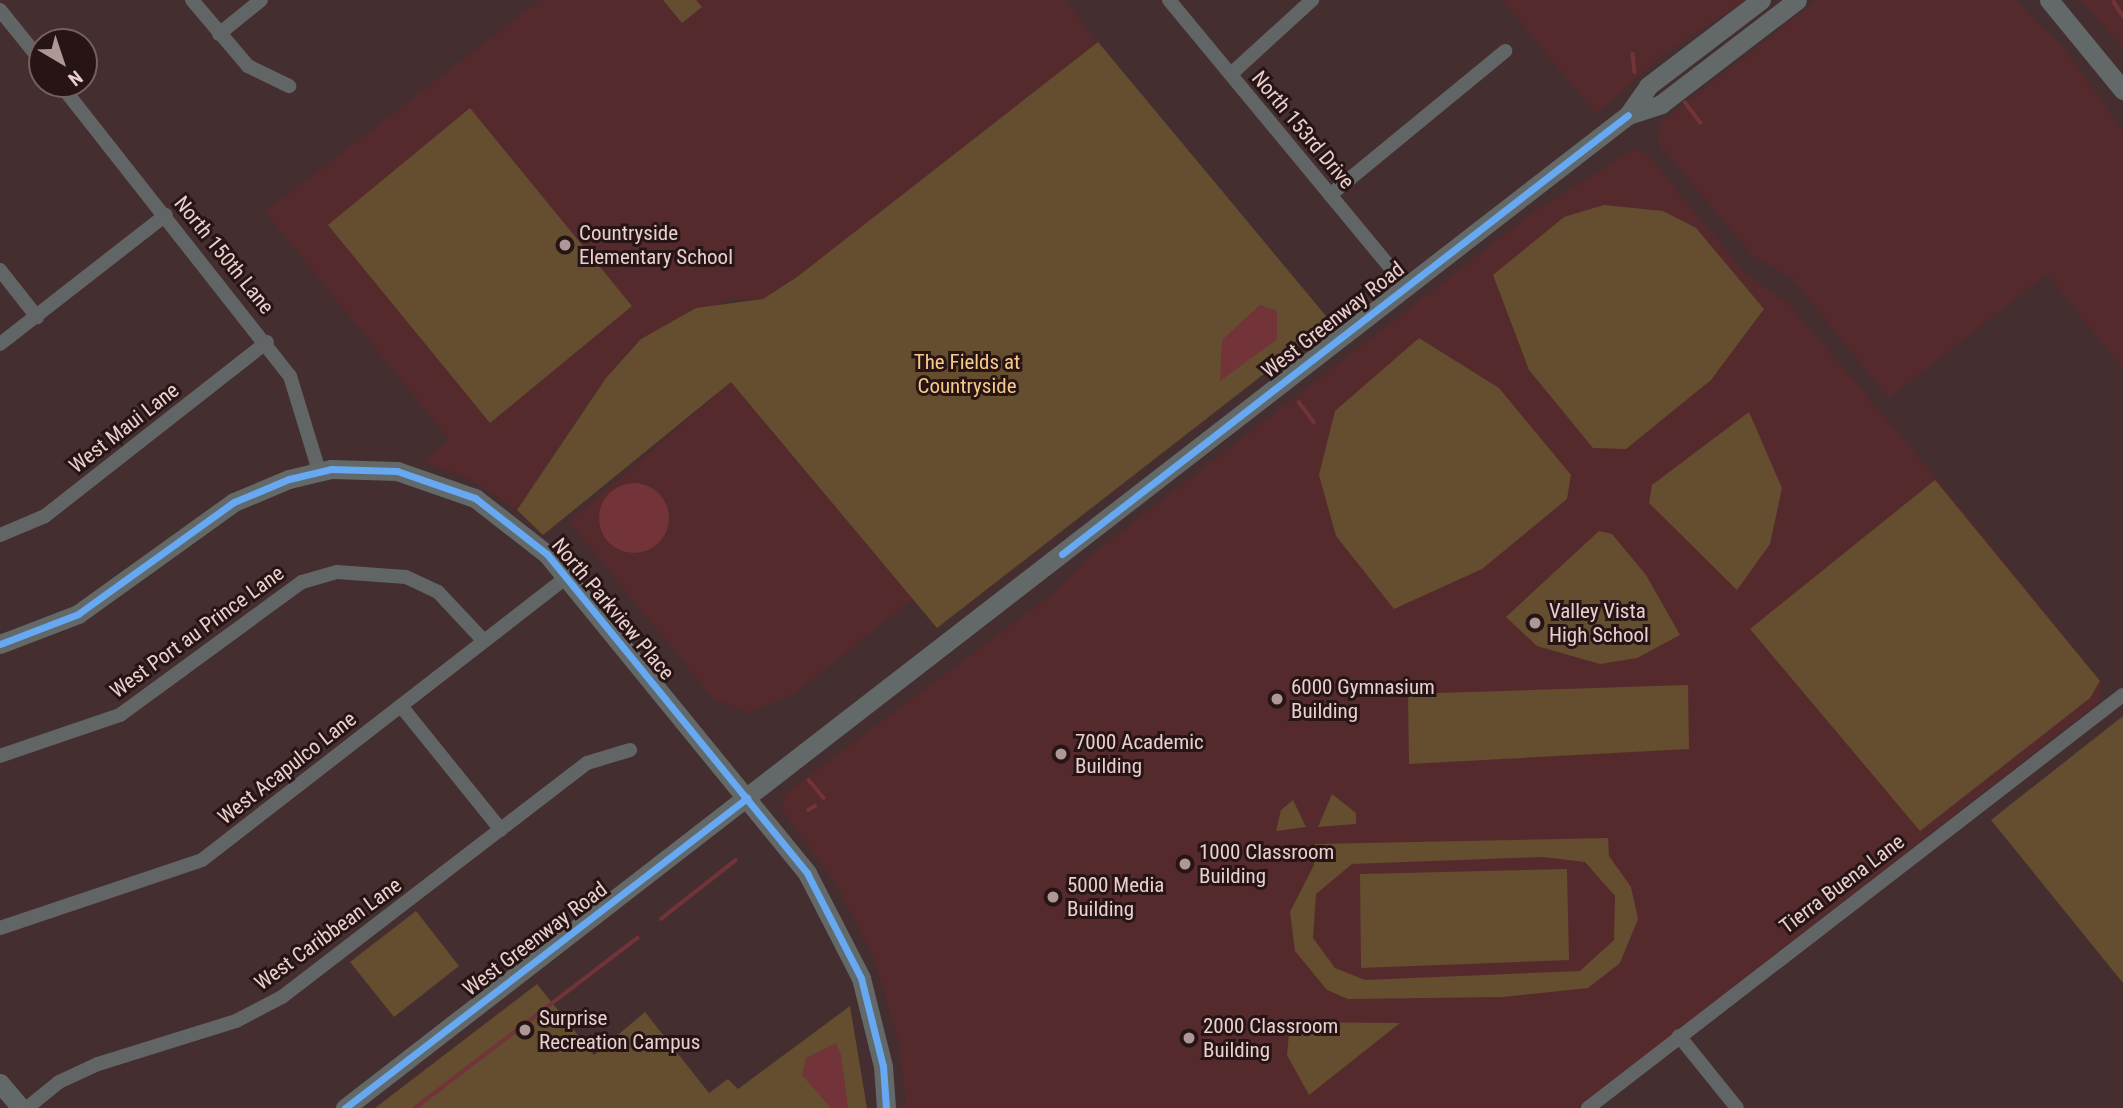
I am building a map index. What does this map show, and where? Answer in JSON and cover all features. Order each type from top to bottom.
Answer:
[{"type":"main road","name":"West Greenway Road","points":[[345,1108],[1628,115],[1648,86],[1761,0]]},
{"type":"main road","name":"West Greenway Road","points":[[1628,115],[1661,104],[1797,0]]},
{"type":"main road","points":[[2049,0],[2123,90]]},
{"type":"main road","name":"North Parkview Place","points":[[0,644],[97,603],[242,498],[319,471],[397,471],[460,489],[522,530],[566,578],[807,873],[851,953],[874,1023],[886,1108]]},
{"type":"main road","points":[[0,1083],[21,1108]]},
{"type":"street","points":[[192,0],[248,66],[289,86]]},
{"type":"street","points":[[219,34],[261,0]]},
{"type":"street","name":"North 153rd Drive","points":[[1169,0],[1406,286]]},
{"type":"street","points":[[1231,74],[1312,0]]},
{"type":"street","points":[[0,10],[28,45]]},
{"type":"street","points":[[1330,195],[1505,51]]},
{"type":"street","name":"North 150th Lane","points":[[71,98],[267,342],[302,398],[319,471]]},
{"type":"street","points":[[0,344],[166,215]]},
{"type":"street","points":[[0,270],[37,317]]},
{"type":"street","name":"West Maui Lane","points":[[0,535],[46,516],[267,342]]},
{"type":"street","name":"West Port au Prince Lane","points":[[0,757],[120,715],[302,582],[337,572],[406,577],[438,592],[484,640]]},
{"type":"street","name":"West Acapulco Lane","points":[[0,928],[202,860],[566,578]]},
{"type":"street","name":"Tierra Buena Lane","points":[[1588,1108],[2123,695]]},
{"type":"street","points":[[401,706],[501,830]]},
{"type":"street","name":"West Caribbean Lane","points":[[27,1108],[89,1068],[236,1021],[282,997],[587,763],[630,750]]},
{"type":"street","points":[[1679,1037],[1737,1108]]},
{"type":"shaded area","name":"Countryside Elementary School","points":[[540,0],[1065,0],[1098,42],[797,277],[763,299],[727,300],[641,339],[606,378],[517,510],[471,479],[423,462],[449,439],[265,212]]},
{"type":"shaded area","points":[[1502,0],[1746,0],[1664,54],[1596,114]]},
{"type":"shaded area","points":[[1817,0],[2015,0],[2064,48],[2123,131],[2123,369],[2047,274],[1889,398],[1791,277],[1754,257],[1658,143],[1660,123]]},
{"type":"shaded area","points":[[2078,0],[2123,0],[2123,49],[2096,17]]},
{"type":"shaded area","name":"Valley Vista High School","points":[[1634,149],[1647,154],[1745,273],[1788,303],[1923,462],[2101,681],[2099,702],[1578,1108],[906,1108],[899,1042],[872,953],[836,884],[781,809],[786,793],[1054,593],[1086,559],[1535,211]]},
{"type":"shaded area","points":[[1260,305],[1277,311],[1277,339],[1220,381],[1222,340]]},
{"type":"shaded area","points":[[731,382],[913,599],[794,694],[750,713],[714,699],[569,522]]},
{"type":"shaded area","points":[[634,483],[659,493],[669,518],[659,543],[634,553],[609,543],[599,518],[609,493]]},
{"type":"shaded area","points":[[836,1043],[841,1055],[848,1108],[831,1108],[802,1075],[806,1058]]},
{"type":"green space","points":[[663,0],[696,0],[702,7],[682,23]]},
{"type":"green space","name":"The Fields at Countryside","points":[[1098,42],[1331,322],[937,628],[731,382],[543,535],[517,510],[606,378],[641,339],[696,308],[763,299],[797,277]]},
{"type":"green space","points":[[470,108],[632,306],[490,423],[328,225]]},
{"type":"green space","points":[[1604,205],[1663,211],[1696,228],[1764,309],[1711,380],[1626,449],[1593,448],[1529,370],[1493,275],[1564,217]]},
{"type":"green space","points":[[1419,338],[1499,388],[1571,475],[1567,499],[1482,569],[1394,609],[1336,536],[1319,475],[1335,411]]},
{"type":"green space","points":[[1749,412],[1782,488],[1770,544],[1737,590],[1649,503],[1652,485]]},
{"type":"green space","points":[[1935,480],[2100,681],[2090,698],[1920,831],[1750,629]]},
{"type":"green space","points":[[1599,531],[1612,534],[1646,575],[1680,635],[1637,658],[1600,664],[1537,646],[1506,617]]},
{"type":"green space","points":[[1688,685],[1689,749],[1409,764],[1408,694]]},
{"type":"green space","points":[[2123,716],[2123,983],[1991,820]]},
{"type":"green space","points":[[1332,794],[1356,813],[1356,824],[1318,827]]},
{"type":"green space","points":[[1293,800],[1306,827],[1276,831],[1281,810]]},
{"type":"green space","points":[[1608,838],[1609,856],[1631,887],[1638,919],[1620,963],[1588,988],[1503,997],[1348,999],[1327,990],[1295,951],[1290,912],[1314,865],[1315,844]],"holes":[[[1543,857],[1585,862],[1615,896],[1614,940],[1580,971],[1365,980],[1335,968],[1313,938],[1316,894],[1352,864]]]},
{"type":"green space","points":[[1567,869],[1569,960],[1361,968],[1360,874]]},
{"type":"green space","points":[[416,911],[459,966],[394,1017],[350,962]]},
{"type":"green space","name":"Surprise Recreation Campus","points":[[537,984],[594,1055],[645,1012],[709,1093],[728,1079],[738,1089],[850,1006],[867,1108],[375,1108]]},
{"type":"green space","points":[[1290,1022],[1400,1023],[1309,1095],[1287,1055]]},
{"type":"waterway","points":[[2114,2],[2123,16]]},
{"type":"waterway","points":[[1633,54],[1635,72]]},
{"type":"waterway","points":[[1685,102],[1701,123]]},
{"type":"waterway","points":[[1299,402],[1314,422]]},
{"type":"waterway","points":[[809,780],[824,798]]},
{"type":"waterway","points":[[808,810],[815,806]]},
{"type":"waterway","points":[[661,919],[736,860]]},
{"type":"waterway","points":[[415,1108],[637,938]]},
{"type":"cycle path","points":[[1062,554],[1628,115]]},
{"type":"cycle path","points":[[0,644],[78,614],[234,502],[289,479],[331,469],[397,471],[475,498],[547,554],[807,873],[861,978],[883,1066],[886,1108]]},
{"type":"cycle path","points":[[345,1108],[747,798]]},
{"type":"place","name":"Countryside Elementary School","points":[[565,245]]},
{"type":"place","name":"Valley Vista High School","points":[[1535,623]]},
{"type":"place","name":"6000 Gymnasium Building","points":[[1277,699]]},
{"type":"place","name":"7000 Academic Building","points":[[1061,754]]},
{"type":"place","name":"1000 Classroom Building","points":[[1185,864]]},
{"type":"place","name":"5000 Media Building","points":[[1053,897]]},
{"type":"place","name":"Surprise Recreation Campus","points":[[525,1030]]},
{"type":"place","name":"2000 Classroom Building","points":[[1189,1038]]}]
